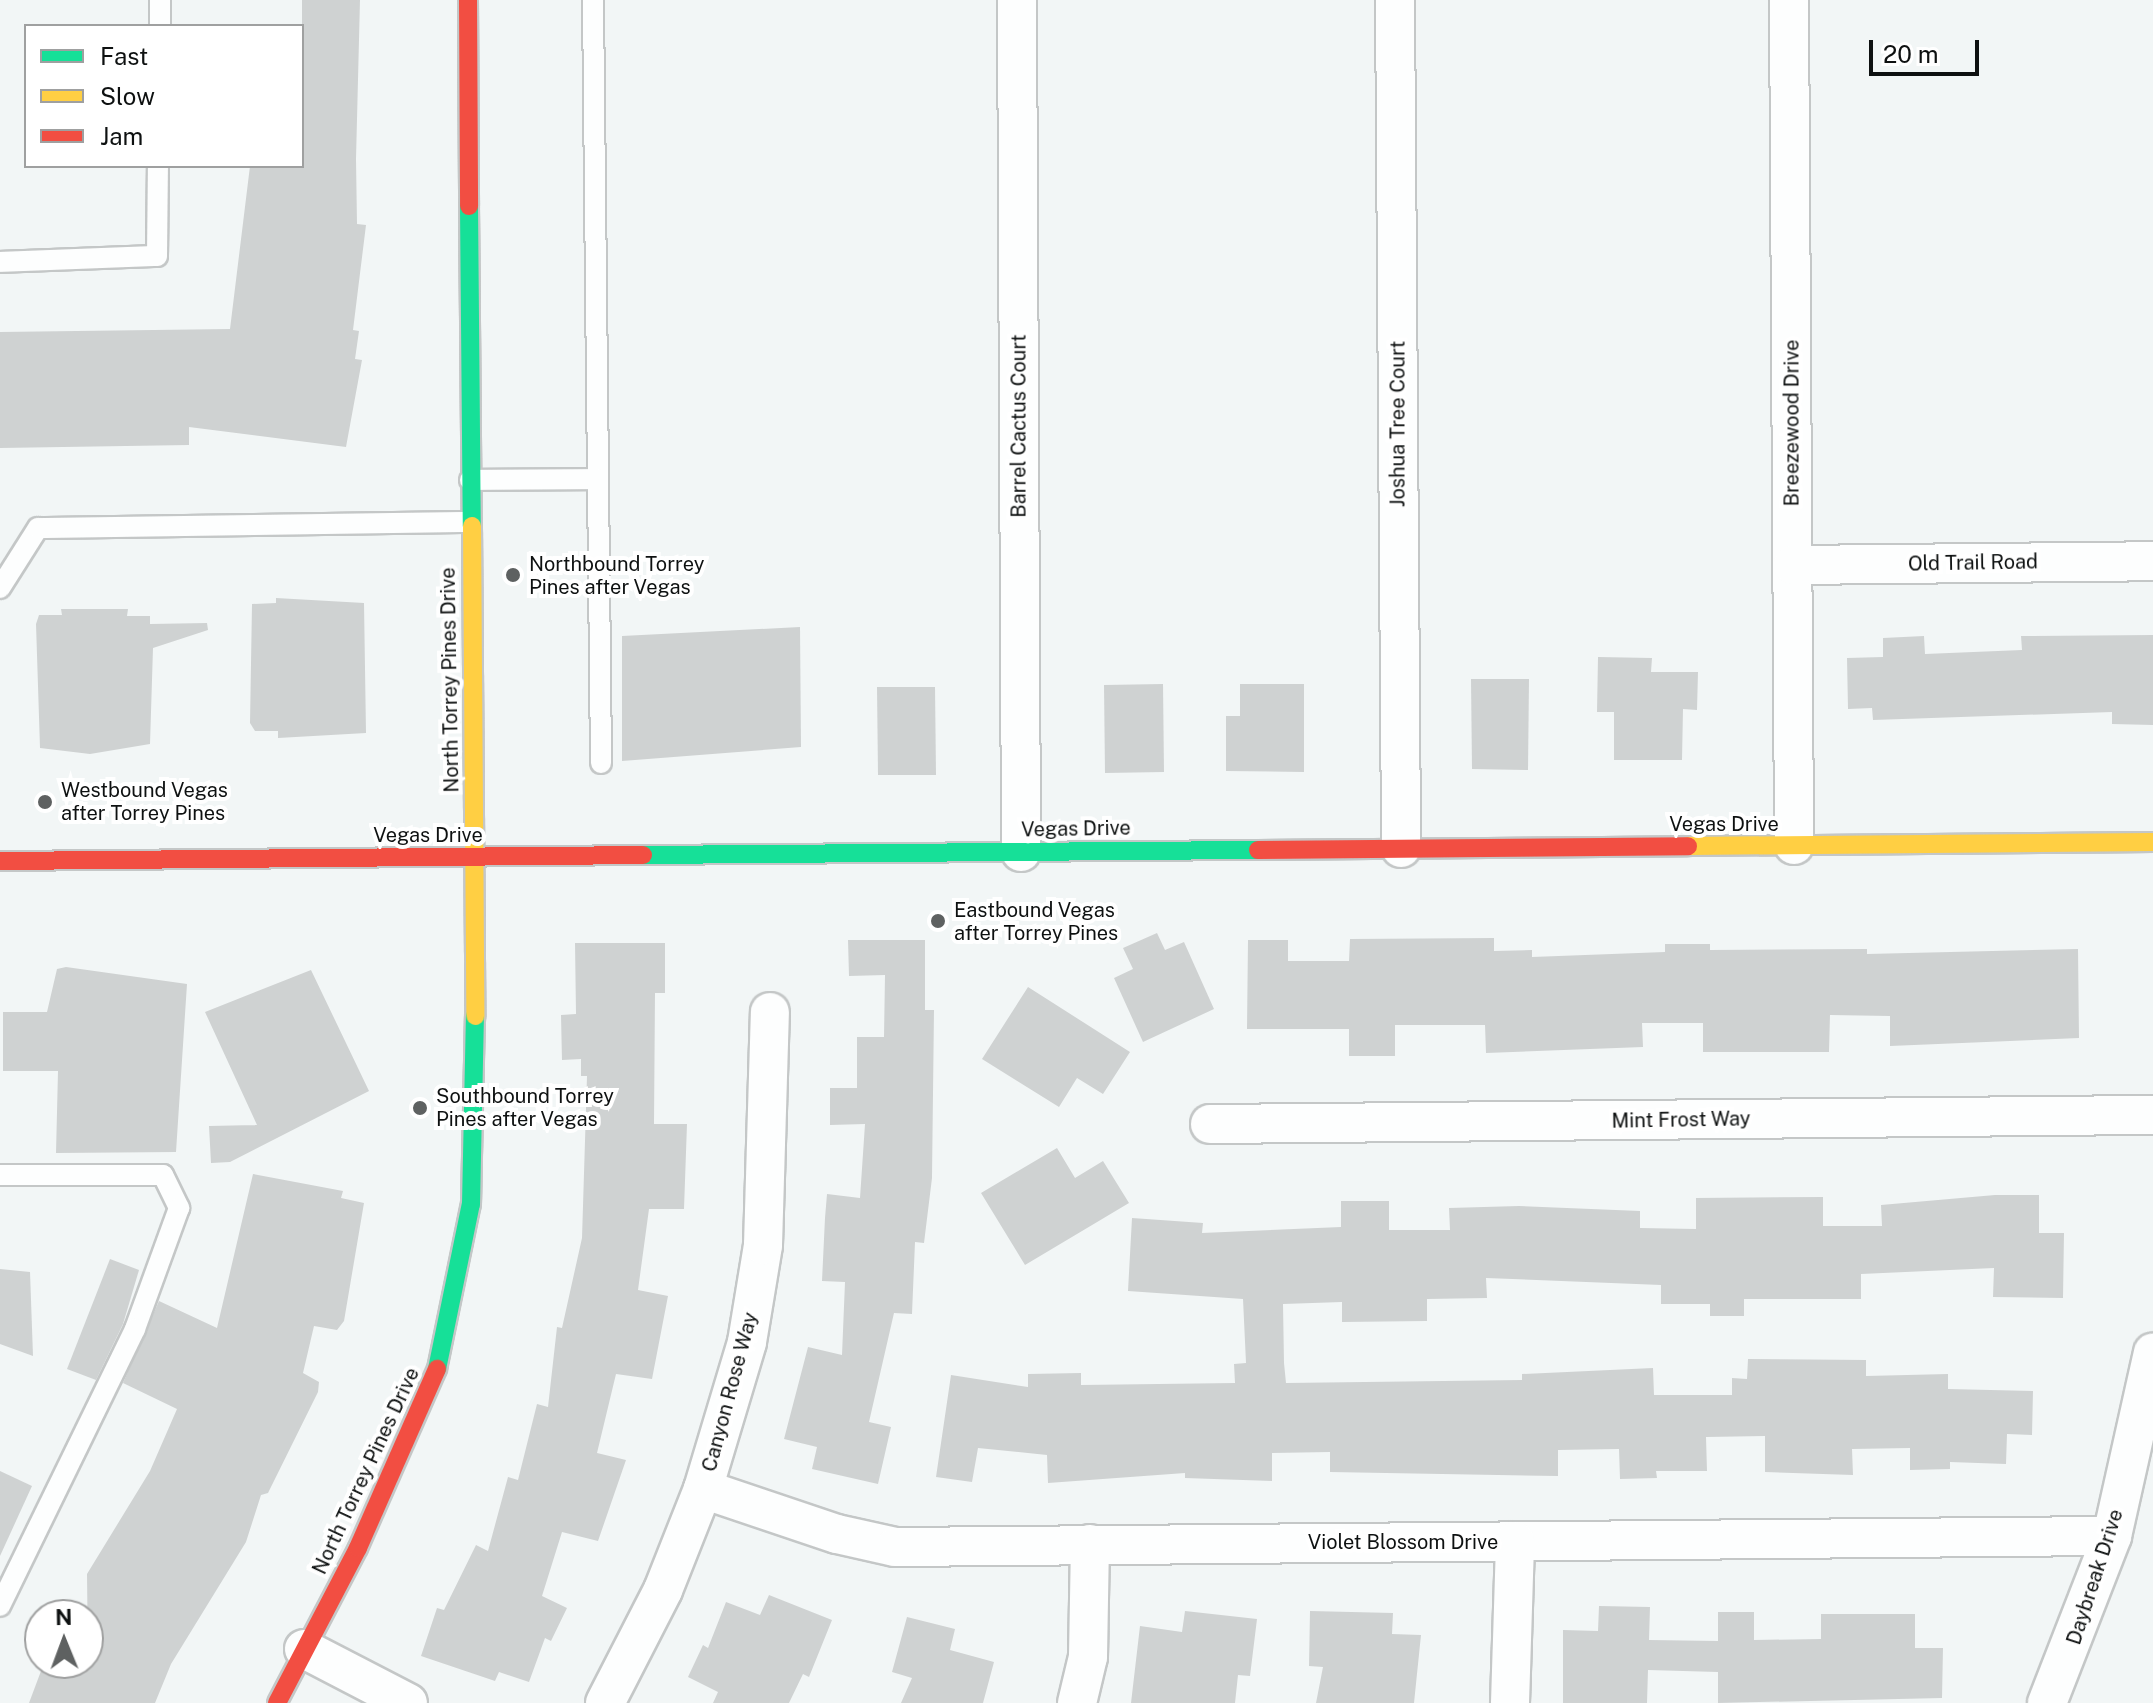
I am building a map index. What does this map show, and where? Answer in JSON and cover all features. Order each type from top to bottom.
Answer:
[{"type":"main road","name":"North Torrey Pines Drive","points":[[277,1703],[406,1446],[437,1369],[459,1279],[476,1129],[468,0]]},
{"type":"main road","name":"Vegas Drive","points":[[0,861],[2153,842]]},
{"type":"street","name":"Barrel Cactus Court","points":[[1017,0],[1021,852]]},
{"type":"street","name":"Joshua Tree Court","points":[[1395,0],[1401,848]]},
{"type":"street","name":"Breezewood Drive","points":[[1789,0],[1794,845]]},
{"type":"street","name":"Old Trail Road","points":[[1793,565],[2153,561]]},
{"type":"street","name":"Canyon Rose Way","points":[[605,1703],[663,1590],[703,1489],[747,1342],[763,1245],[770,1012]]},
{"type":"street","name":"Mint Frost Way","points":[[1210,1124],[2153,1115]]},
{"type":"street","name":"Daybreak Drive","points":[[2047,1703],[2112,1536],[2153,1353]]},
{"type":"street","name":"Violet Blossom Drive","points":[[703,1489],[837,1534],[895,1547],[2112,1536]]},
{"type":"street","points":[[1510,1703],[1515,1541]]},
{"type":"street","points":[[1077,1703],[1088,1657],[1090,1544]]},
{"type":"street","points":[[304,1649],[408,1703]]},
{"type":"lane","points":[[160,0],[160,24]]},
{"type":"lane","points":[[593,0],[601,763]]},
{"type":"lane","points":[[0,262],[157,256],[158,168]]},
{"type":"lane","points":[[470,480],[598,479]]},
{"type":"lane","points":[[0,588],[38,528],[470,522]]},
{"type":"lane","points":[[0,1175],[163,1175],[179,1208],[135,1329],[0,1606]]},
{"type":"building","points":[[302,0],[360,0],[357,224],[366,225],[353,330],[359,331],[355,359],[362,360],[346,447],[189,427],[189,445],[0,448],[0,332],[230,329],[250,168],[304,168]]},
{"type":"building","points":[[276,598],[364,603],[366,733],[278,738],[278,731],[255,731],[250,723],[252,604],[276,603]]},
{"type":"building","points":[[61,609],[128,609],[127,616],[150,616],[150,624],[207,623],[208,630],[153,648],[150,744],[90,754],[40,748],[36,624],[39,615],[62,615]]},
{"type":"building","points":[[800,627],[801,747],[622,761],[622,636]]},
{"type":"building","points":[[2153,635],[2153,725],[2112,724],[2112,712],[1873,720],[1872,708],[1848,709],[1847,658],[1883,657],[1883,638],[1924,636],[1925,654],[2022,650],[2021,636]]},
{"type":"building","points":[[1598,657],[1652,658],[1651,672],[1698,672],[1697,710],[1683,709],[1682,760],[1614,760],[1614,712],[1597,712]]},
{"type":"building","points":[[1471,679],[1529,679],[1528,770],[1472,769]]},
{"type":"building","points":[[1163,684],[1164,772],[1105,773],[1104,685]]},
{"type":"building","points":[[1240,684],[1304,684],[1304,772],[1226,771],[1226,716],[1240,716]]},
{"type":"building","points":[[877,687],[935,687],[936,775],[878,775]]},
{"type":"building","points":[[1157,933],[1165,950],[1184,942],[1214,1009],[1143,1042],[1114,978],[1133,969],[1123,948]]},
{"type":"building","points":[[1494,938],[1494,951],[1532,950],[1532,957],[1665,952],[1665,944],[1710,944],[1710,950],[1867,949],[1867,954],[2078,949],[2079,1038],[1890,1046],[1890,1016],[1830,1015],[1829,1052],[1703,1052],[1703,1023],[1642,1023],[1643,1047],[1486,1053],[1485,1025],[1395,1025],[1395,1056],[1349,1056],[1349,1029],[1247,1029],[1248,940],[1288,940],[1288,961],[1349,961],[1350,939]]},
{"type":"building","points":[[848,940],[925,940],[925,1010],[934,1010],[932,1178],[924,1243],[915,1242],[912,1314],[894,1313],[869,1422],[891,1427],[878,1484],[812,1469],[817,1447],[784,1439],[808,1347],[842,1355],[845,1282],[822,1281],[827,1194],[860,1198],[865,1124],[830,1125],[830,1088],[857,1088],[857,1037],[884,1037],[885,975],[849,976]]},
{"type":"building","points":[[575,943],[665,943],[665,993],[655,993],[654,1124],[687,1124],[684,1209],[649,1209],[638,1290],[668,1296],[652,1379],[616,1374],[597,1453],[626,1460],[598,1541],[562,1532],[542,1596],[567,1608],[551,1641],[545,1638],[529,1682],[499,1672],[495,1681],[421,1656],[437,1608],[444,1610],[476,1545],[488,1551],[508,1477],[518,1480],[537,1404],[548,1407],[557,1327],[562,1328],[582,1238],[587,1076],[581,1076],[581,1059],[562,1060],[561,1015],[576,1014]]},
{"type":"building","points":[[66,967],[187,984],[176,1152],[56,1153],[58,1071],[3,1071],[3,1012],[47,1012],[57,969]]},
{"type":"building","points":[[311,970],[369,1091],[230,1162],[211,1163],[209,1126],[257,1125],[205,1012]]},
{"type":"building","points":[[1028,987],[1130,1052],[1103,1094],[1077,1078],[1059,1107],[982,1059]]},
{"type":"building","points":[[1057,1148],[1075,1178],[1103,1161],[1129,1203],[1025,1265],[981,1193]]},
{"type":"building","points":[[253,1174],[343,1191],[341,1198],[364,1203],[344,1321],[337,1330],[314,1326],[303,1373],[319,1382],[318,1392],[268,1493],[261,1495],[246,1542],[171,1664],[155,1703],[29,1703],[38,1679],[104,1679],[104,1599],[87,1599],[87,1574],[150,1471],[177,1409],[123,1383],[159,1301],[217,1328]]},
{"type":"building","points":[[1995,1195],[2039,1195],[2039,1233],[2064,1233],[2063,1298],[1993,1297],[1994,1268],[1861,1274],[1861,1299],[1744,1299],[1744,1316],[1710,1316],[1710,1304],[1661,1304],[1661,1285],[1486,1278],[1487,1298],[1427,1299],[1427,1321],[1342,1322],[1342,1302],[1283,1304],[1284,1363],[1286,1383],[1522,1380],[1522,1374],[1653,1368],[1654,1395],[1732,1395],[1732,1378],[1747,1379],[1748,1359],[1866,1360],[1866,1376],[1948,1374],[1948,1389],[2033,1391],[2032,1435],[2007,1434],[2006,1464],[1950,1462],[1950,1469],[1910,1470],[1910,1448],[1852,1449],[1853,1475],[1765,1472],[1765,1436],[1706,1437],[1707,1471],[1656,1471],[1657,1478],[1620,1479],[1619,1449],[1558,1450],[1558,1476],[1330,1472],[1330,1452],[1272,1453],[1272,1481],[1185,1478],[1185,1473],[1048,1483],[1047,1455],[978,1448],[972,1482],[936,1477],[951,1375],[1028,1387],[1028,1374],[1081,1373],[1081,1385],[1235,1383],[1234,1364],[1246,1363],[1243,1299],[1128,1291],[1132,1218],[1203,1223],[1202,1233],[1341,1227],[1341,1201],[1389,1201],[1389,1230],[1450,1230],[1449,1208],[1519,1206],[1640,1211],[1640,1228],[1696,1229],[1696,1198],[1823,1197],[1823,1226],[1882,1226],[1881,1205]]},
{"type":"building","points":[[110,1259],[139,1270],[123,1324],[96,1380],[67,1369]]},
{"type":"building","points":[[0,1269],[30,1272],[33,1356],[0,1344]]},
{"type":"building","points":[[0,1471],[32,1486],[0,1556]]},
{"type":"building","points":[[769,1595],[832,1620],[809,1677],[803,1674],[789,1703],[713,1703],[718,1692],[688,1677],[703,1645],[708,1648],[726,1602],[760,1615]]},
{"type":"building","points":[[1599,1606],[1650,1607],[1649,1640],[1718,1641],[1718,1612],[1754,1612],[1754,1640],[1821,1639],[1821,1614],[1915,1614],[1915,1648],[1943,1648],[1942,1698],[1718,1703],[1718,1672],[1648,1670],[1647,1703],[1563,1703],[1563,1630],[1598,1631]]},
{"type":"building","points":[[1185,1611],[1257,1619],[1250,1676],[1238,1675],[1235,1703],[1131,1703],[1140,1626],[1182,1632]]},
{"type":"building","points":[[1310,1611],[1393,1613],[1392,1634],[1421,1635],[1414,1703],[1316,1703],[1323,1667],[1309,1666]]},
{"type":"building","points":[[907,1617],[955,1629],[950,1650],[994,1662],[983,1703],[901,1703],[912,1678],[892,1672]]},
{"type":"traffic: fast","points":[[469,206],[472,526]]},
{"type":"traffic: fast","points":[[643,855],[1258,850]]},
{"type":"traffic: fast","points":[[437,1369],[471,1204],[475,1016]]},
{"type":"traffic: slow","points":[[472,526],[475,1016]]},
{"type":"traffic: slow","points":[[1688,846],[2153,842]]},
{"type":"traffic: jam","points":[[468,0],[469,206]]},
{"type":"traffic: jam","points":[[1258,850],[1688,846]]},
{"type":"traffic: jam","points":[[0,861],[643,855]]},
{"type":"traffic: jam","points":[[277,1703],[358,1548],[437,1369]]},
{"type":"place","name":"Northbound Torrey Pines after Vegas","points":[[513,575]]},
{"type":"place","name":"Westbound Vegas after Torrey Pines","points":[[45,802]]},
{"type":"place","name":"Eastbound Vegas after Torrey Pines","points":[[938,921]]},
{"type":"place","name":"Southbound Torrey Pines after Vegas","points":[[420,1108]]}]
